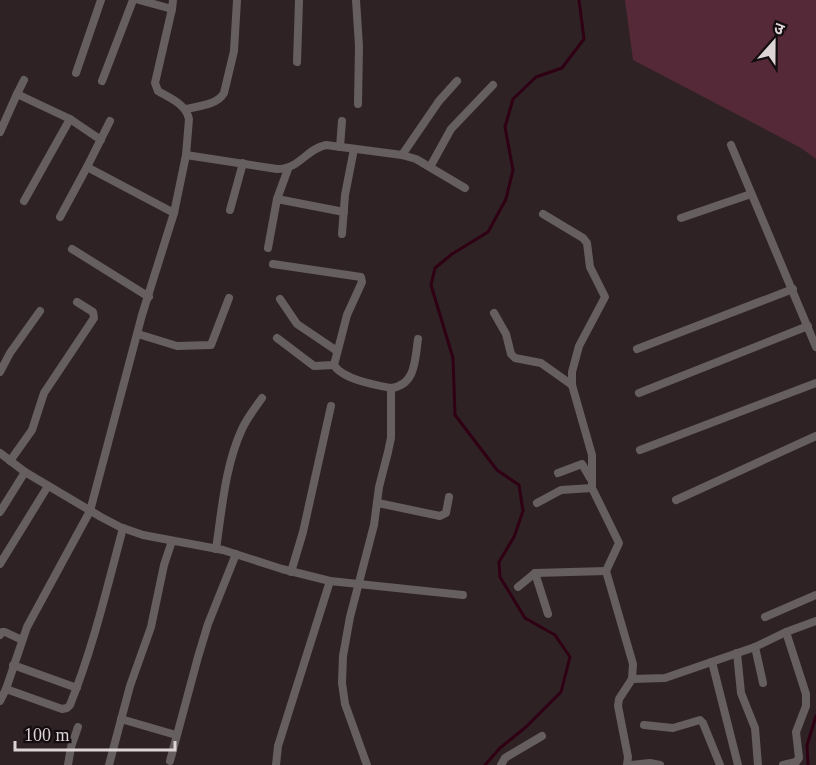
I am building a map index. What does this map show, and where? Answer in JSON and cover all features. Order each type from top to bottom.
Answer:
[{"type":"street","points":[[76,73],[101,0]]},
{"type":"street","points":[[102,81],[133,0]]},
{"type":"street","points":[[0,701],[22,640],[46,590],[90,510],[138,333],[174,213],[186,155],[189,119],[186,110],[156,88],[173,4],[139,0]]},
{"type":"street","points":[[186,110],[216,102],[224,93],[234,51],[237,0]]},
{"type":"street","points":[[297,62],[299,0]]},
{"type":"street","points":[[356,0],[359,46],[358,104]]},
{"type":"street","points":[[0,132],[24,80]]},
{"type":"street","points":[[402,154],[439,101],[457,81]]},
{"type":"street","points":[[430,167],[451,129],[493,85]]},
{"type":"street","points":[[17,94],[70,119],[101,140]]},
{"type":"street","points":[[24,201],[70,119]]},
{"type":"street","points":[[60,217],[110,121]]},
{"type":"street","points":[[340,147],[342,121]]},
{"type":"street","points":[[731,144],[816,347]]},
{"type":"street","points":[[186,155],[288,169],[322,146],[402,154],[430,167],[465,188]]},
{"type":"street","points":[[342,234],[354,149]]},
{"type":"street","points":[[230,210],[243,164]]},
{"type":"street","points":[[87,167],[174,213]]},
{"type":"street","points":[[268,248],[277,199],[288,169]]},
{"type":"street","points":[[681,218],[751,194]]},
{"type":"street","points":[[277,199],[344,212]]},
{"type":"street","points":[[543,214],[588,243],[590,267],[605,297],[579,346],[572,372],[572,385],[592,455],[592,485]]},
{"type":"street","points":[[72,249],[149,297]]},
{"type":"street","points":[[273,264],[363,279],[347,315],[336,351],[334,365],[339,371],[365,382],[391,388],[405,384],[412,375],[418,339]]},
{"type":"street","points":[[638,349],[793,289]]},
{"type":"street","points":[[138,333],[177,346],[211,345],[229,298]]},
{"type":"street","points":[[280,299],[297,324],[336,351]]},
{"type":"street","points":[[10,461],[32,430],[44,393],[94,318],[93,312],[76,302]]},
{"type":"street","points":[[0,372],[10,353],[40,311]]},
{"type":"street","points":[[494,313],[506,334],[515,358],[541,363],[572,385]]},
{"type":"street","points":[[639,393],[808,326]]},
{"type":"street","points":[[277,338],[314,366],[334,365]]},
{"type":"street","points":[[640,450],[816,383]]},
{"type":"street","points":[[367,765],[351,725],[342,683],[345,642],[391,438],[391,388]]},
{"type":"street","points":[[216,549],[225,488],[233,454],[242,430],[262,398]]},
{"type":"street","points":[[291,572],[303,532],[331,406]]},
{"type":"street","points":[[676,500],[816,436]]},
{"type":"street","points":[[0,453],[25,472],[123,528],[236,554],[291,572],[330,581],[464,595]]},
{"type":"street","points":[[558,473],[582,464],[619,543],[606,571],[633,664],[632,679],[619,699],[618,706],[629,765],[650,763],[660,765]]},
{"type":"street","points":[[0,512],[25,472]]},
{"type":"street","points":[[537,503],[561,490],[592,485]]},
{"type":"street","points":[[0,564],[48,486]]},
{"type":"street","points":[[378,503],[440,516],[446,513],[448,497]]},
{"type":"street","points":[[6,689],[62,709],[70,705],[108,586],[123,528]]},
{"type":"street","points":[[109,765],[121,719],[151,627],[164,565],[172,540]]},
{"type":"street","points":[[170,761],[208,624],[236,554]]},
{"type":"street","points":[[518,587],[535,573],[606,571]]},
{"type":"street","points":[[535,573],[548,614]]},
{"type":"street","points":[[276,765],[278,746],[330,581]]},
{"type":"street","points":[[765,617],[816,595]]},
{"type":"street","points":[[632,679],[665,678],[755,647],[816,621]]},
{"type":"street","points":[[0,634],[5,632],[22,640]]},
{"type":"street","points":[[783,765],[799,759],[795,732],[806,706],[806,694],[786,632]]},
{"type":"street","points":[[755,647],[763,683]]},
{"type":"street","points":[[737,653],[741,693],[755,728],[758,765]]},
{"type":"street","points":[[712,662],[738,765]]},
{"type":"street","points":[[14,665],[77,688]]},
{"type":"street","points":[[121,719],[176,735]]},
{"type":"street","points":[[644,724],[673,728],[700,720],[720,765]]},
{"type":"street","points":[[68,765],[78,727]]},
{"type":"street","points":[[501,765],[505,758],[542,736]]},
{"type":"shaded area","points":[[625,0],[816,0],[816,159],[801,148],[633,60]]},
{"type":"waterway","points":[[485,765],[500,748],[526,727],[561,692],[570,657],[555,635],[525,618],[500,577],[499,562],[514,537],[523,511],[519,485],[497,470],[455,415],[453,358],[431,285],[435,268],[452,254],[488,232],[506,199],[513,170],[505,127],[513,99],[536,77],[562,68],[584,39],[579,0]]},
{"type":"waterway","points":[[808,765],[807,745],[816,716]]}]
